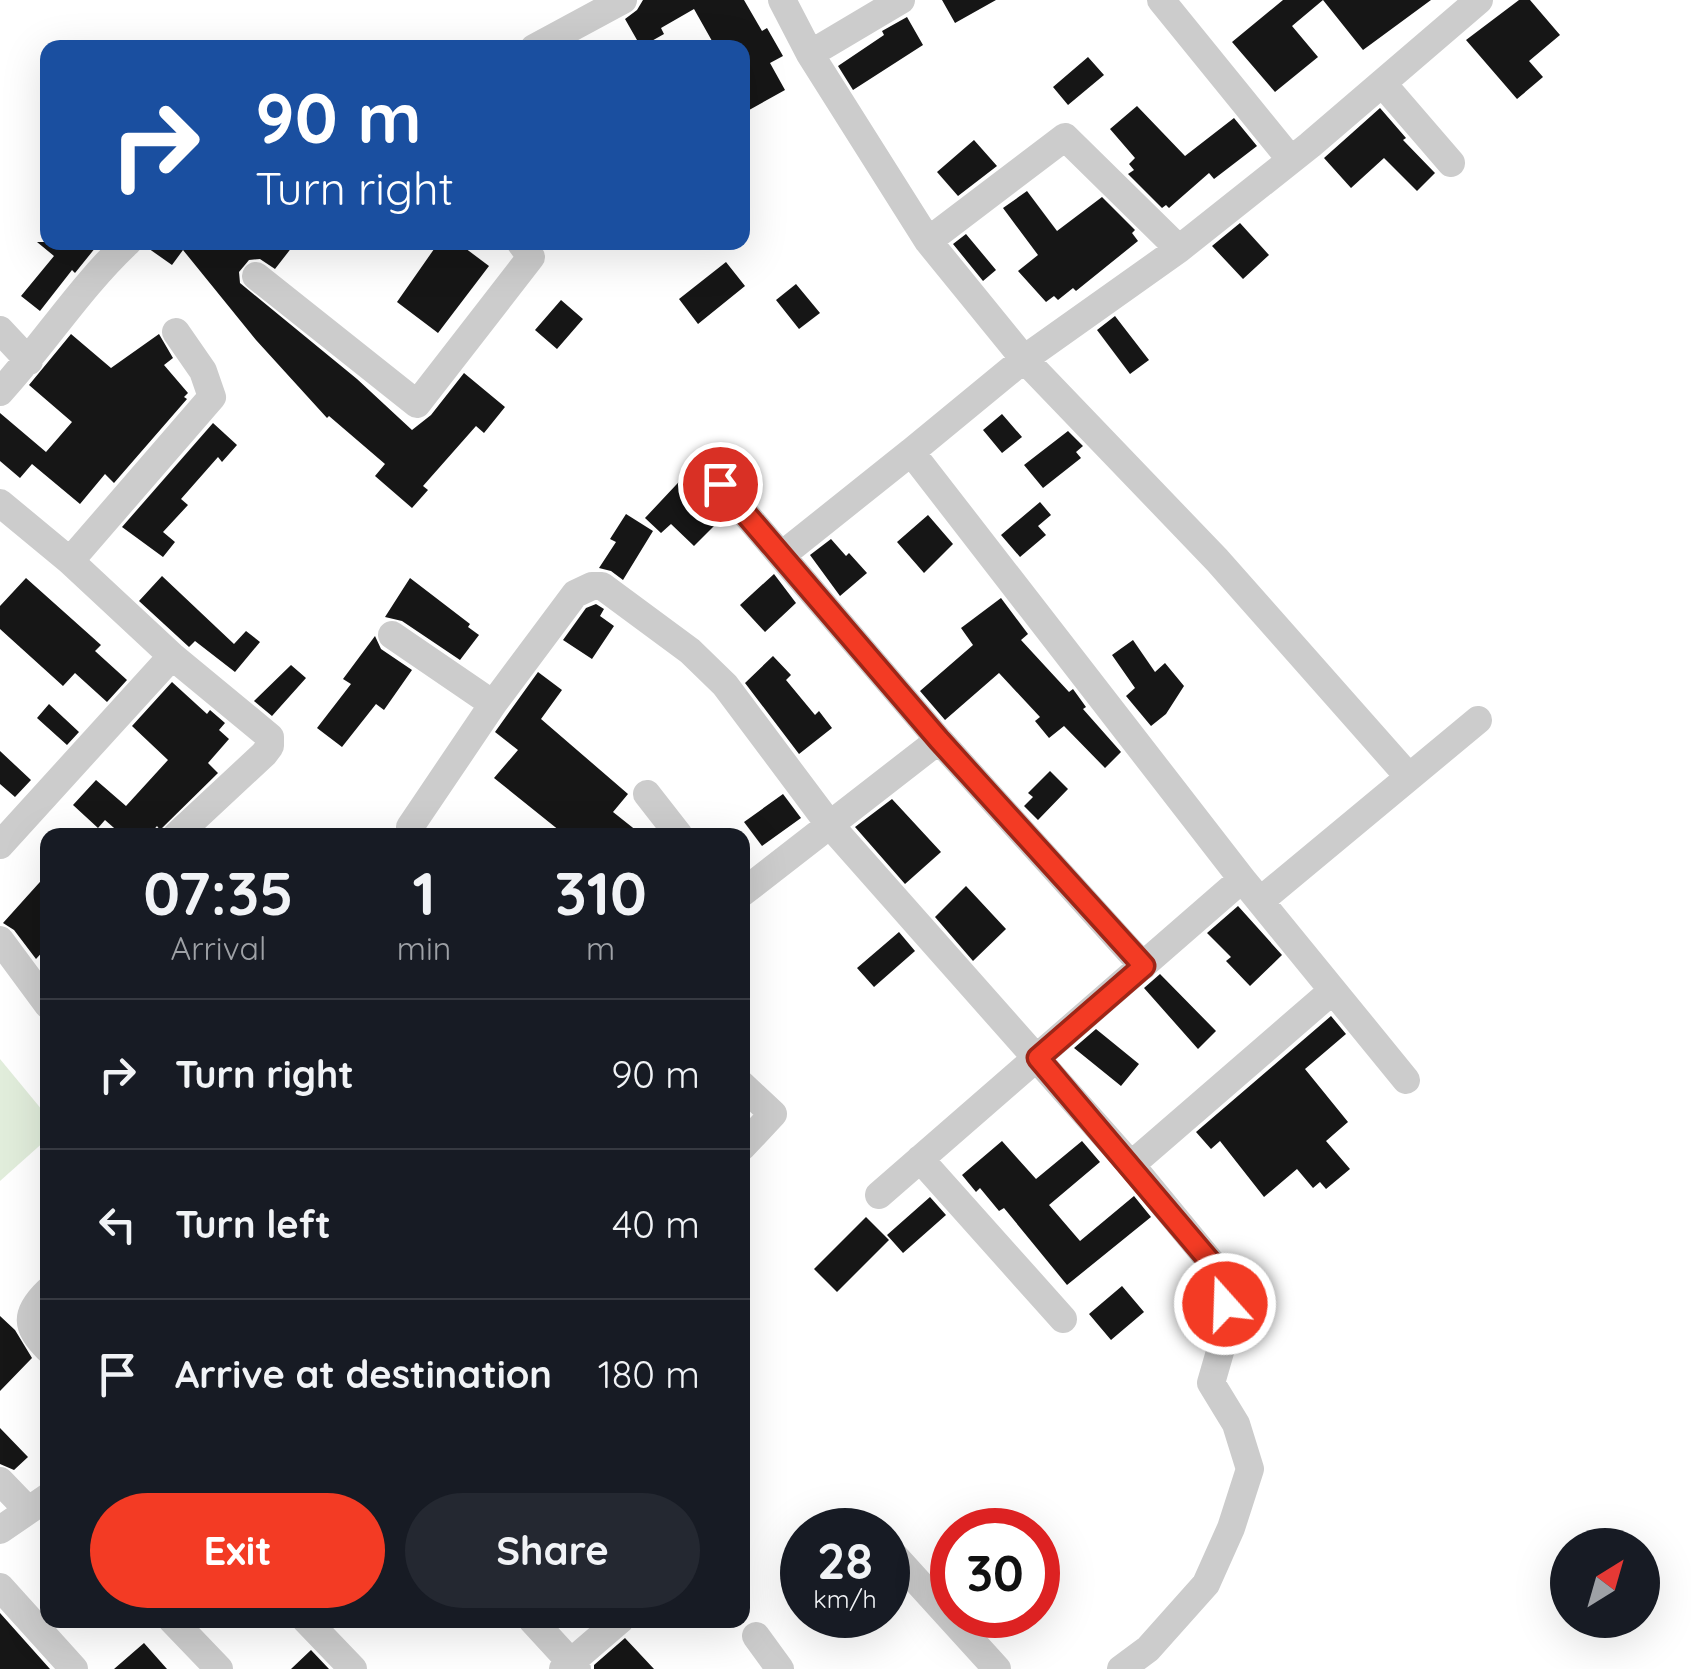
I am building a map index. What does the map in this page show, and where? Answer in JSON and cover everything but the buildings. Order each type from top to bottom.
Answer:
[{"type":"street","points":[[549,40],[623,0]]},
{"type":"street","points":[[782,0],[810,54],[928,241],[1024,359],[1216,560],[1409,776]]},
{"type":"street","points":[[1162,0],[1292,160]]},
{"type":"street","points":[[782,555],[1024,359],[1179,249],[1292,160],[1479,0]]},
{"type":"street","points":[[810,54],[891,3]]},
{"type":"street","points":[[1382,83],[1451,163]]},
{"type":"street","points":[[928,241],[1066,136],[1179,249]]},
{"type":"street","points":[[0,392],[120,250]]},
{"type":"street","points":[[256,276],[417,404],[531,257],[526,250]]},
{"type":"street","points":[[0,330],[29,361]]},
{"type":"street","points":[[70,560],[212,397],[203,371],[176,332]]},
{"type":"street","points":[[911,452],[1251,890],[1406,1080]]},
{"type":"street","points":[[720,484],[939,740],[1144,966]]},
{"type":"street","points":[[0,503],[70,560],[172,656],[265,730],[270,742],[264,754],[185,828]]},
{"type":"street","points":[[410,826],[492,704],[576,594],[602,586],[690,652],[725,685],[830,824],[1132,1165],[1224,1278],[1226,1330],[1211,1383],[1236,1424],[1250,1470],[1206,1584],[1148,1649],[1121,1669]]},
{"type":"street","points":[[392,636],[492,704]]},
{"type":"street","points":[[0,846],[172,656]]},
{"type":"street","points":[[879,1195],[1144,966],[1409,776],[1478,720]]},
{"type":"street","points":[[750,887],[939,740]]},
{"type":"street","points":[[646,794],[674,828]]},
{"type":"street","points":[[0,940],[40,989]]},
{"type":"street","points":[[1132,1165],[1332,991]]},
{"type":"street","points":[[750,1093],[772,1114],[750,1138]]},
{"type":"street","points":[[920,1159],[1062,1319]]},
{"type":"street","points":[[40,1298],[30,1323],[32,1333],[40,1341]]},
{"type":"street","points":[[0,1481],[38,1503],[0,1530]]},
{"type":"street","points":[[910,1572],[997,1669]]},
{"type":"street","points":[[0,1587],[74,1669]]},
{"type":"street","points":[[180,1628],[219,1669]]},
{"type":"street","points":[[314,1628],[352,1669]]},
{"type":"street","points":[[539,1628],[571,1667],[612,1628]]},
{"type":"street","points":[[756,1636],[780,1669]]},
{"type":"green space","points":[[0,1059],[40,1108],[40,1145],[0,1181]]},
{"type":"route","points":[[720,484],[939,740],[1144,966],[1038,1058],[1224,1278],[1225,1304]]}]
